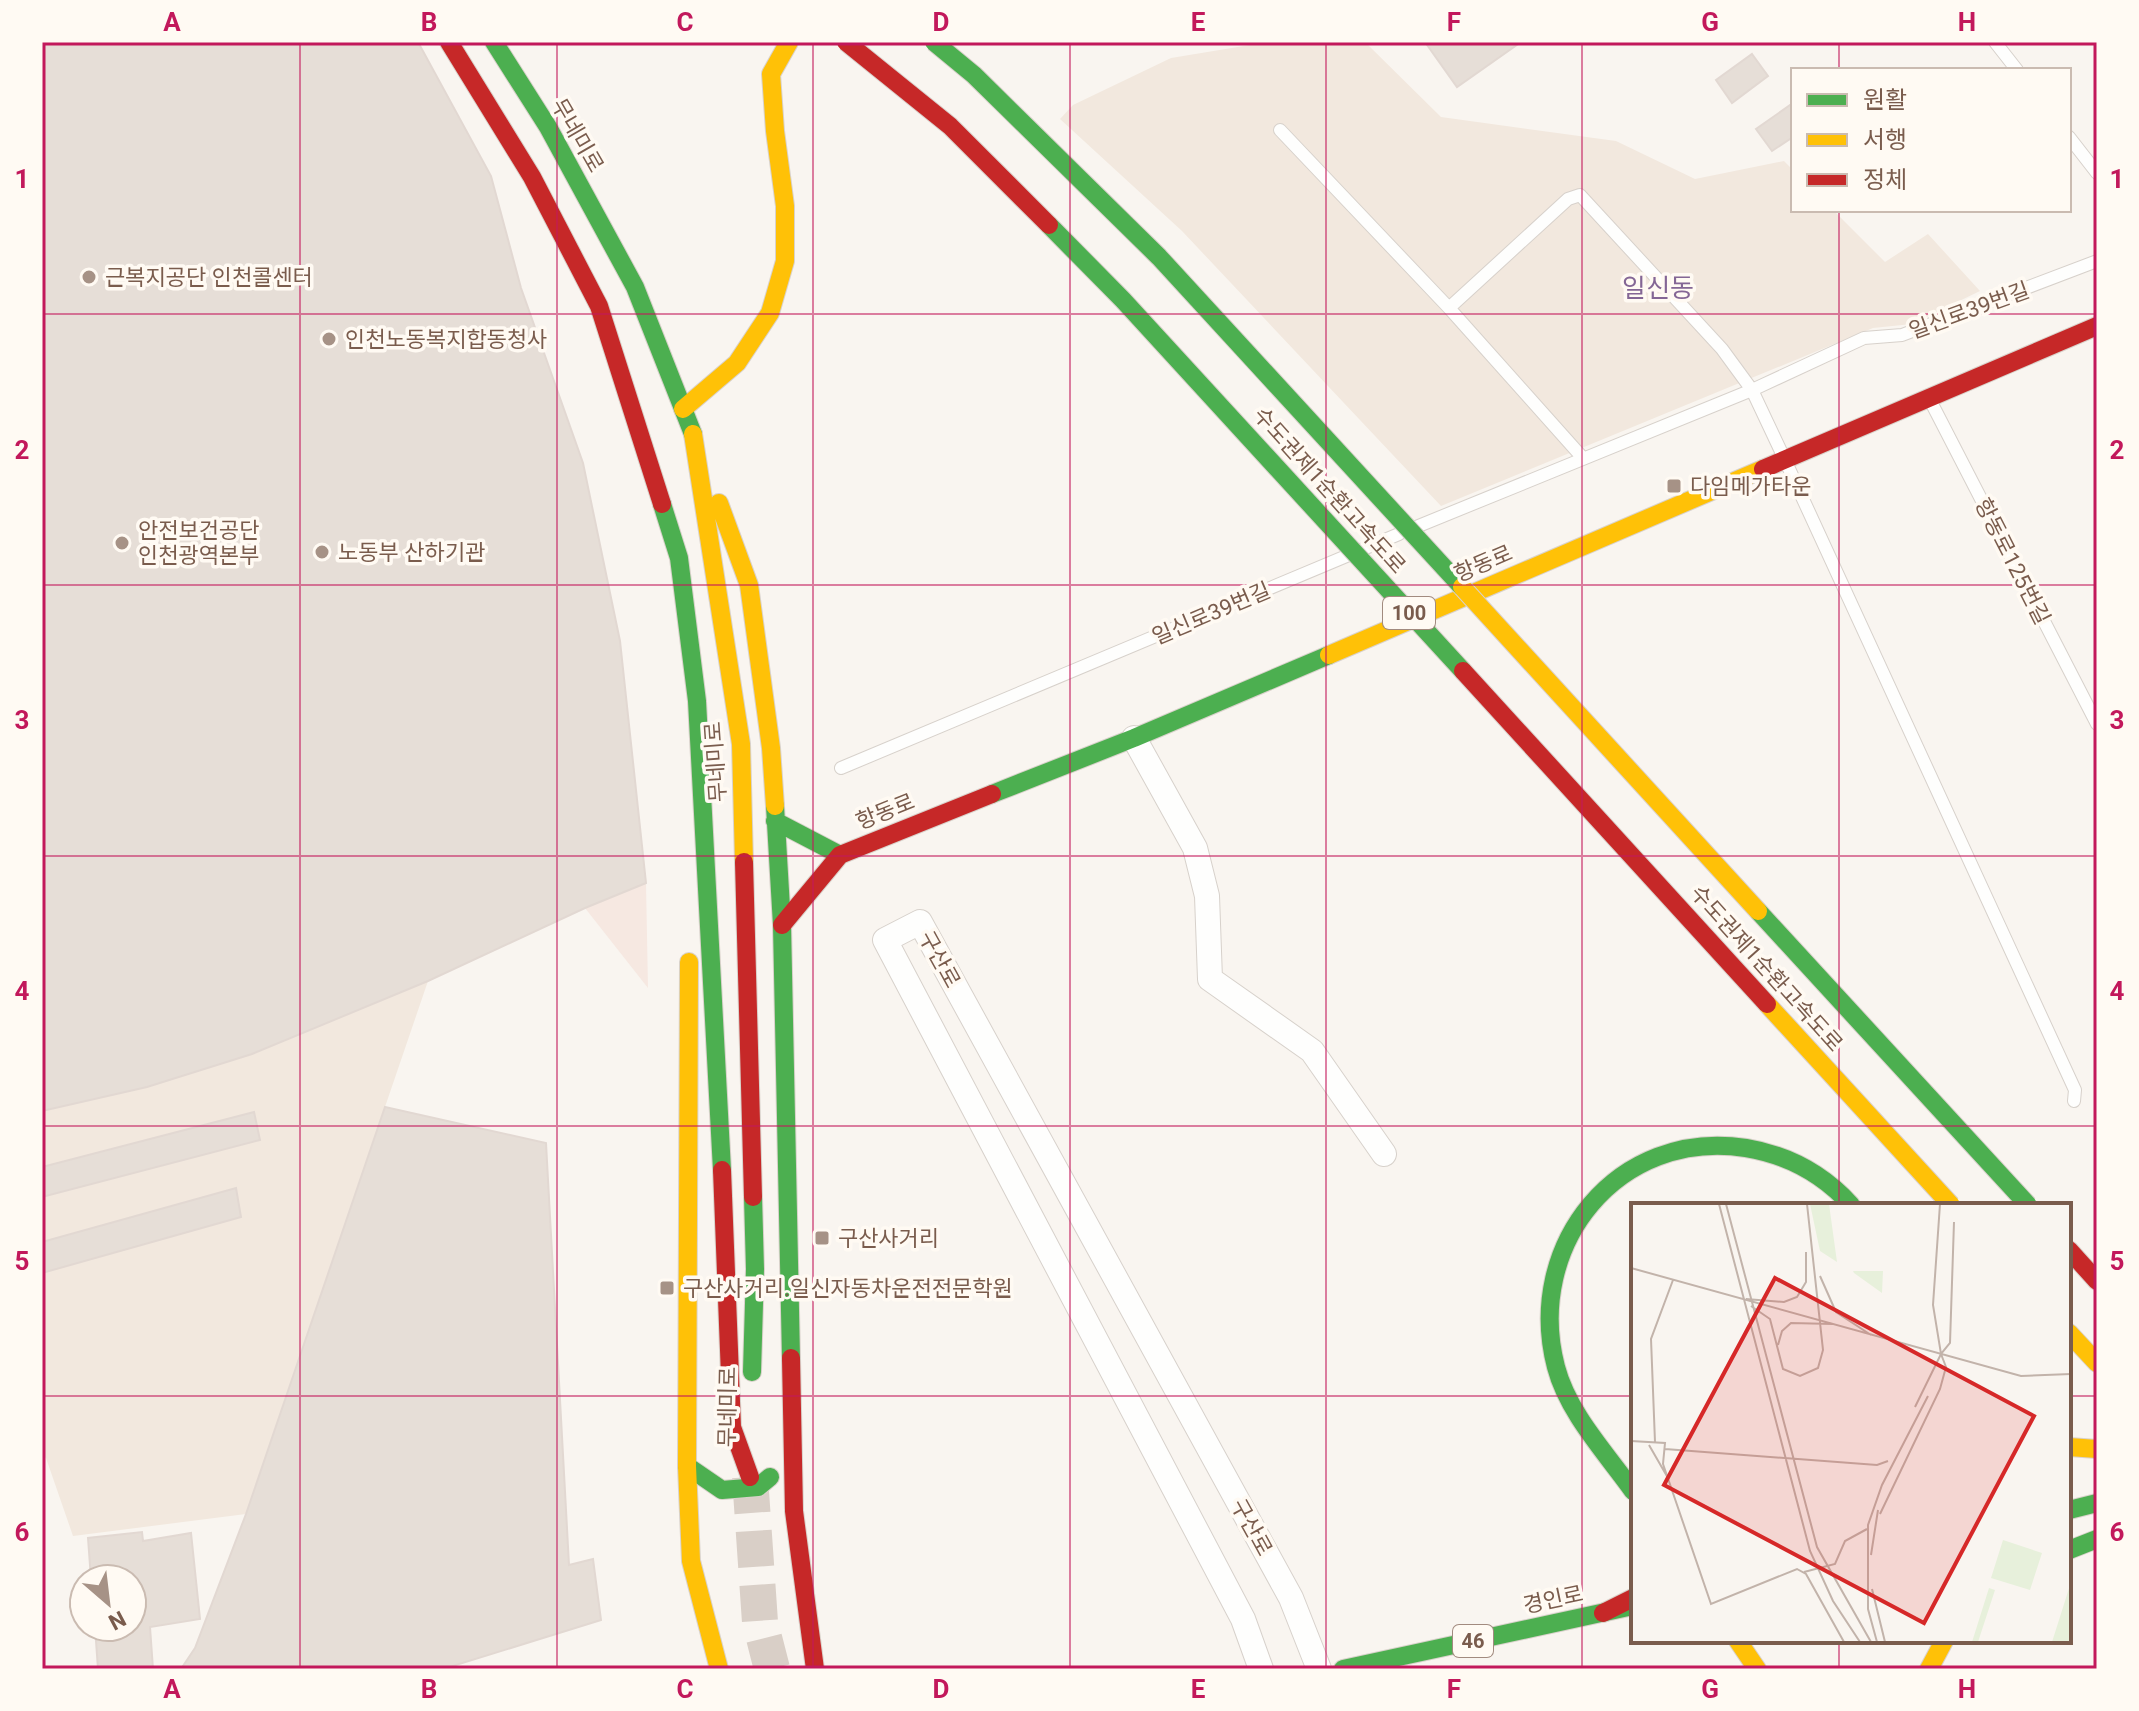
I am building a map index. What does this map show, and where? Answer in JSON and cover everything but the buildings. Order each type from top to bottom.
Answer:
[{"type":"main road","name":"무네미로","points":[[449,42],[532,177],[599,306],[679,558],[697,701],[716,1031],[732,1427],[750,1477],[751,1418]]},
{"type":"main road","name":"무네미로","points":[[494,42],[548,127],[635,287],[696,441],[713,574],[741,744],[755,1269],[752,1388]]},
{"type":"main road","points":[[683,409],[737,363],[770,313],[778,287],[785,261],[785,206],[771,74],[789,42]]},
{"type":"main road","name":"수도권제1순환고속도로","points":[[846,42],[950,126],[1123,300],[1949,1203]]},
{"type":"main road","name":"수도권제1순환고속도로","points":[[934,42],[974,75],[1159,257],[2026,1203]]},
{"type":"main road","name":"항동로","points":[[782,925],[840,855],[1134,738],[2097,326]]},
{"type":"main road","points":[[696,441],[749,585],[771,748],[782,925],[794,1511],[815,1669]]},
{"type":"main road","points":[[643,447],[652,538]]},
{"type":"main road","name":"항동로","points":[[775,821],[840,855]]},
{"type":"main road","points":[[689,938],[687,1466],[691,1561],[719,1669]]},
{"type":"main road","points":[[1631,1488],[1578,1412],[1556,1371],[1550,1326],[1553,1277],[1570,1232],[1600,1193],[1641,1163],[1691,1146],[1733,1145],[1776,1154],[1810,1170],[1849,1203]]},
{"type":"main road","points":[[1569,1325],[1572,1282],[1588,1242]]},
{"type":"main road","points":[[2071,1252],[2097,1281]]},
{"type":"main road","points":[[2071,1335],[2097,1363]]},
{"type":"main road","points":[[687,1466],[722,1490],[758,1487],[774,1473],[792,1440]]},
{"type":"main road","points":[[2071,1447],[2097,1449]]},
{"type":"main road","points":[[2071,1510],[2097,1503]]},
{"type":"main road","points":[[2071,1549],[2097,1539]]},
{"type":"main road","points":[[1603,1613],[1631,1599]]},
{"type":"main road","name":"경인로","points":[[1343,1669],[1631,1606]]},
{"type":"main road","points":[[1739,1643],[1757,1669]]},
{"type":"main road","points":[[1929,1669],[1943,1643]]},
{"type":"street","points":[[1134,738],[1195,848],[1207,896],[1210,979],[1312,1051],[1384,1154]]},
{"type":"street","name":"구산로","points":[[1261,1669],[1243,1619],[885,940],[920,922],[1291,1598],[1319,1669]]},
{"type":"lane","points":[[1995,42],[2015,68]]},
{"type":"lane","points":[[1280,130],[1449,308],[1582,457]]},
{"type":"lane","points":[[2071,140],[2097,173]]},
{"type":"lane","points":[[1449,308],[1568,199],[1580,195],[1722,349],[1752,390],[1785,460],[2075,1090],[2074,1101]]},
{"type":"lane","name":"일신로39번길","points":[[841,768],[1582,457],[1752,390],[1864,338],[1902,335],[2097,261]]},
{"type":"lane","name":"항동로125번길","points":[[1929,398],[2097,724]]},
{"type":"shaded area","points":[[1268,42],[1365,42],[1441,117],[1616,141],[1695,179],[1784,161],[1791,168],[1791,212],[1835,212],[1885,262],[1928,234],[1980,291],[1912,324],[1873,328],[1441,506],[1182,231],[1060,119],[1073,105],[1171,58]]},
{"type":"shaded area","points":[[646,883],[648,988],[585,908]]},
{"type":"shaded area","points":[[428,981],[246,1514],[73,1536],[46,1458],[42,1455],[42,1111],[147,1087],[252,1054]]},
{"type":"tunnel","points":[[750,1477],[760,1622],[772,1669]]},
{"type":"traffic: fast","points":[[494,42],[548,127],[635,287],[693,434]]},
{"type":"traffic: fast","points":[[934,42],[974,75],[1159,257],[1462,587]]},
{"type":"traffic: fast","points":[[1049,225],[1123,300],[1463,671]]},
{"type":"traffic: fast","points":[[662,504],[679,558],[697,701],[722,1170]]},
{"type":"traffic: fast","points":[[992,794],[1329,655]]},
{"type":"traffic: fast","points":[[775,806],[782,925],[791,1358]]},
{"type":"traffic: fast","points":[[775,821],[840,855]]},
{"type":"traffic: fast","points":[[1758,911],[2026,1203]]},
{"type":"traffic: fast","points":[[1631,1488],[1569,1400],[1556,1367],[1550,1322],[1554,1278],[1568,1239],[1591,1204],[1621,1176],[1658,1157],[1700,1147],[1746,1148],[1790,1161],[1817,1175],[1849,1203]]},
{"type":"traffic: fast","points":[[752,1372],[755,1269],[753,1197]]},
{"type":"traffic: fast","points":[[687,1466],[722,1490],[758,1487],[770,1477]]},
{"type":"traffic: fast","points":[[2071,1510],[2097,1503]]},
{"type":"traffic: fast","points":[[2071,1549],[2097,1539]]},
{"type":"traffic: fast","points":[[1343,1669],[1631,1606]]},
{"type":"traffic: slow","points":[[683,409],[737,363],[770,313],[785,261],[785,206],[771,74],[789,42]]},
{"type":"traffic: slow","points":[[693,434],[741,744],[744,862]]},
{"type":"traffic: slow","points":[[1329,655],[1763,469]]},
{"type":"traffic: slow","points":[[719,503],[749,585],[771,748],[775,806]]},
{"type":"traffic: slow","points":[[1462,587],[1758,911]]},
{"type":"traffic: slow","points":[[689,962],[687,1466],[691,1561],[719,1669]]},
{"type":"traffic: slow","points":[[1767,1004],[1949,1203]]},
{"type":"traffic: slow","points":[[2071,1335],[2097,1363]]},
{"type":"traffic: slow","points":[[2071,1447],[2097,1449]]},
{"type":"traffic: slow","points":[[1739,1643],[1757,1669]]},
{"type":"traffic: slow","points":[[1929,1669],[1943,1643]]},
{"type":"traffic: jam","points":[[449,42],[532,177],[599,306],[662,504]]},
{"type":"traffic: jam","points":[[846,42],[950,126],[1049,225]]},
{"type":"traffic: jam","points":[[1763,469],[2097,326]]},
{"type":"traffic: jam","points":[[1463,671],[1767,1004]]},
{"type":"traffic: jam","points":[[782,925],[840,855],[992,794]]},
{"type":"traffic: jam","points":[[744,862],[753,1197]]},
{"type":"traffic: jam","points":[[722,1170],[732,1427],[750,1477]]},
{"type":"traffic: jam","points":[[2071,1252],[2097,1281]]},
{"type":"traffic: jam","points":[[791,1358],[794,1511],[815,1669]]},
{"type":"traffic: jam","points":[[1603,1613],[1631,1599]]},
{"type":"place","name":"근복지공단 인천콜센터","points":[[89,277]]},
{"type":"place","name":"인천노동복지합동청사","points":[[329,339]]},
{"type":"place","name":"다임메가타운","points":[[1674,486]]},
{"type":"place","name":"안전보건공단 인천광역본부","points":[[122,543]]},
{"type":"place","name":"노동부 산하기관","points":[[322,552]]},
{"type":"place","name":"구산사거리","points":[[822,1238]]},
{"type":"place","name":"구산사거리.일신자동차운전전문학원","points":[[667,1288]]},
{"type":"district","name":"일신동","points":[[1658,288]]}]
